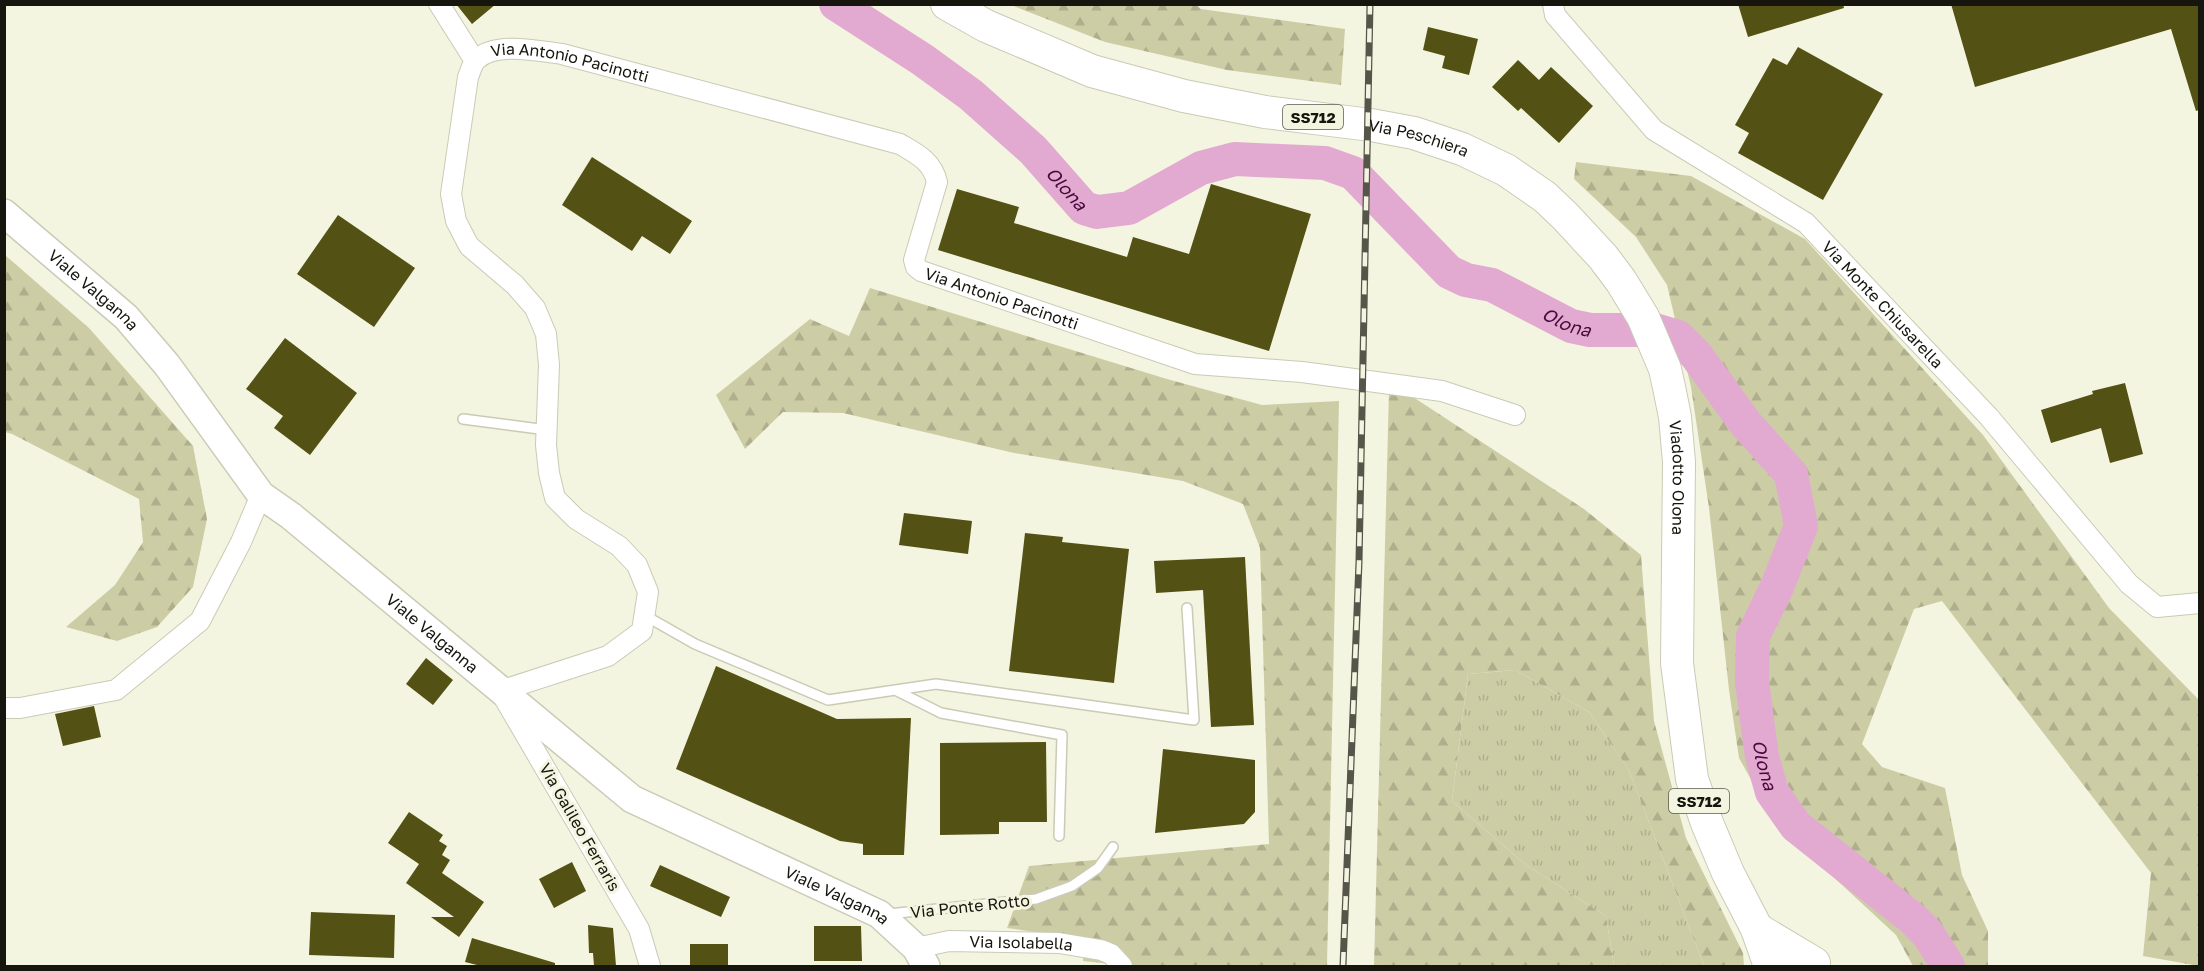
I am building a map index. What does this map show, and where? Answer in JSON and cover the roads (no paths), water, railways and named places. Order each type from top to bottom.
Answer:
[{"type":"main road","name":"Via Peschiera","points":[[947,4],[986,26],[1092,71],[1184,96],[1265,112],[1403,131],[1440,140],[1462,149],[1506,170],[1545,197],[1604,257],[1633,301]]},
{"type":"main road","name":"Viale Valganna","points":[[4,213],[126,316],[167,365],[261,495],[291,516],[632,799],[879,914],[921,957]]},
{"type":"main road","name":"Viadotto Olona","points":[[1633,301],[1665,369],[1676,428],[1679,491],[1677,663],[1692,780],[1707,824],[1728,873],[1757,929]]},
{"type":"main road","points":[[1757,929],[1818,965]]},
{"type":"main road","name":"SS712","points":[[1757,929],[1770,966]]},
{"type":"street","name":"Via Antonio Pacinotti","points":[[439,4],[475,61]]},
{"type":"street","name":"Via Monte Chiusarella","points":[[1552,4],[1555,15],[1654,130],[1806,223],[1989,417],[2129,584],[2157,607],[2199,603]]},
{"type":"street","name":"Via Antonio Pacinotti","points":[[500,691],[608,656],[642,631],[648,592],[637,564],[619,546],[576,519],[555,498],[546,445],[549,365],[546,333],[535,308],[515,285],[469,246],[456,221],[452,194],[468,77],[475,61],[490,52],[515,48],[562,54],[900,144],[924,158],[934,170],[937,182],[914,260],[916,267],[921,271],[1195,364],[1302,372],[1442,391],[1515,415]]},
{"type":"street","points":[[4,708],[20,708],[116,690],[200,621],[236,552],[261,495]]},
{"type":"street","name":"Via Galileo Ferraris","points":[[500,691],[639,929],[650,966]]},
{"type":"street","name":"Via Isolabella","points":[[921,957],[949,941],[1059,943],[1101,950],[1111,954],[1122,966]]},
{"type":"lane","points":[[463,419],[547,430]]},
{"type":"lane","points":[[644,615],[695,644],[828,700],[936,684],[1194,720],[1187,608]]},
{"type":"lane","points":[[895,690],[941,712],[1062,735],[1059,836]]},
{"type":"lane","name":"Via Ponte Rotto","points":[[879,914],[1036,899],[1072,886],[1098,868],[1113,847]]},
{"type":"waterway","name":"Olona","points":[[836,4],[923,60],[971,95],[1033,150],[1084,208],[1097,212],[1129,208],[1201,168],[1235,159],[1325,163],[1353,173],[1449,272],[1466,280],[1492,285],[1571,326],[1590,330],[1655,330],[1678,337],[1696,355],[1746,424],[1791,474],[1801,526],[1777,587],[1753,636],[1752,682],[1762,757],[1772,792],[1796,826],[1913,919],[1928,934],[1948,966]]},
{"type":"railway","points":[[1343,966],[1359,562],[1370,4]]}]
